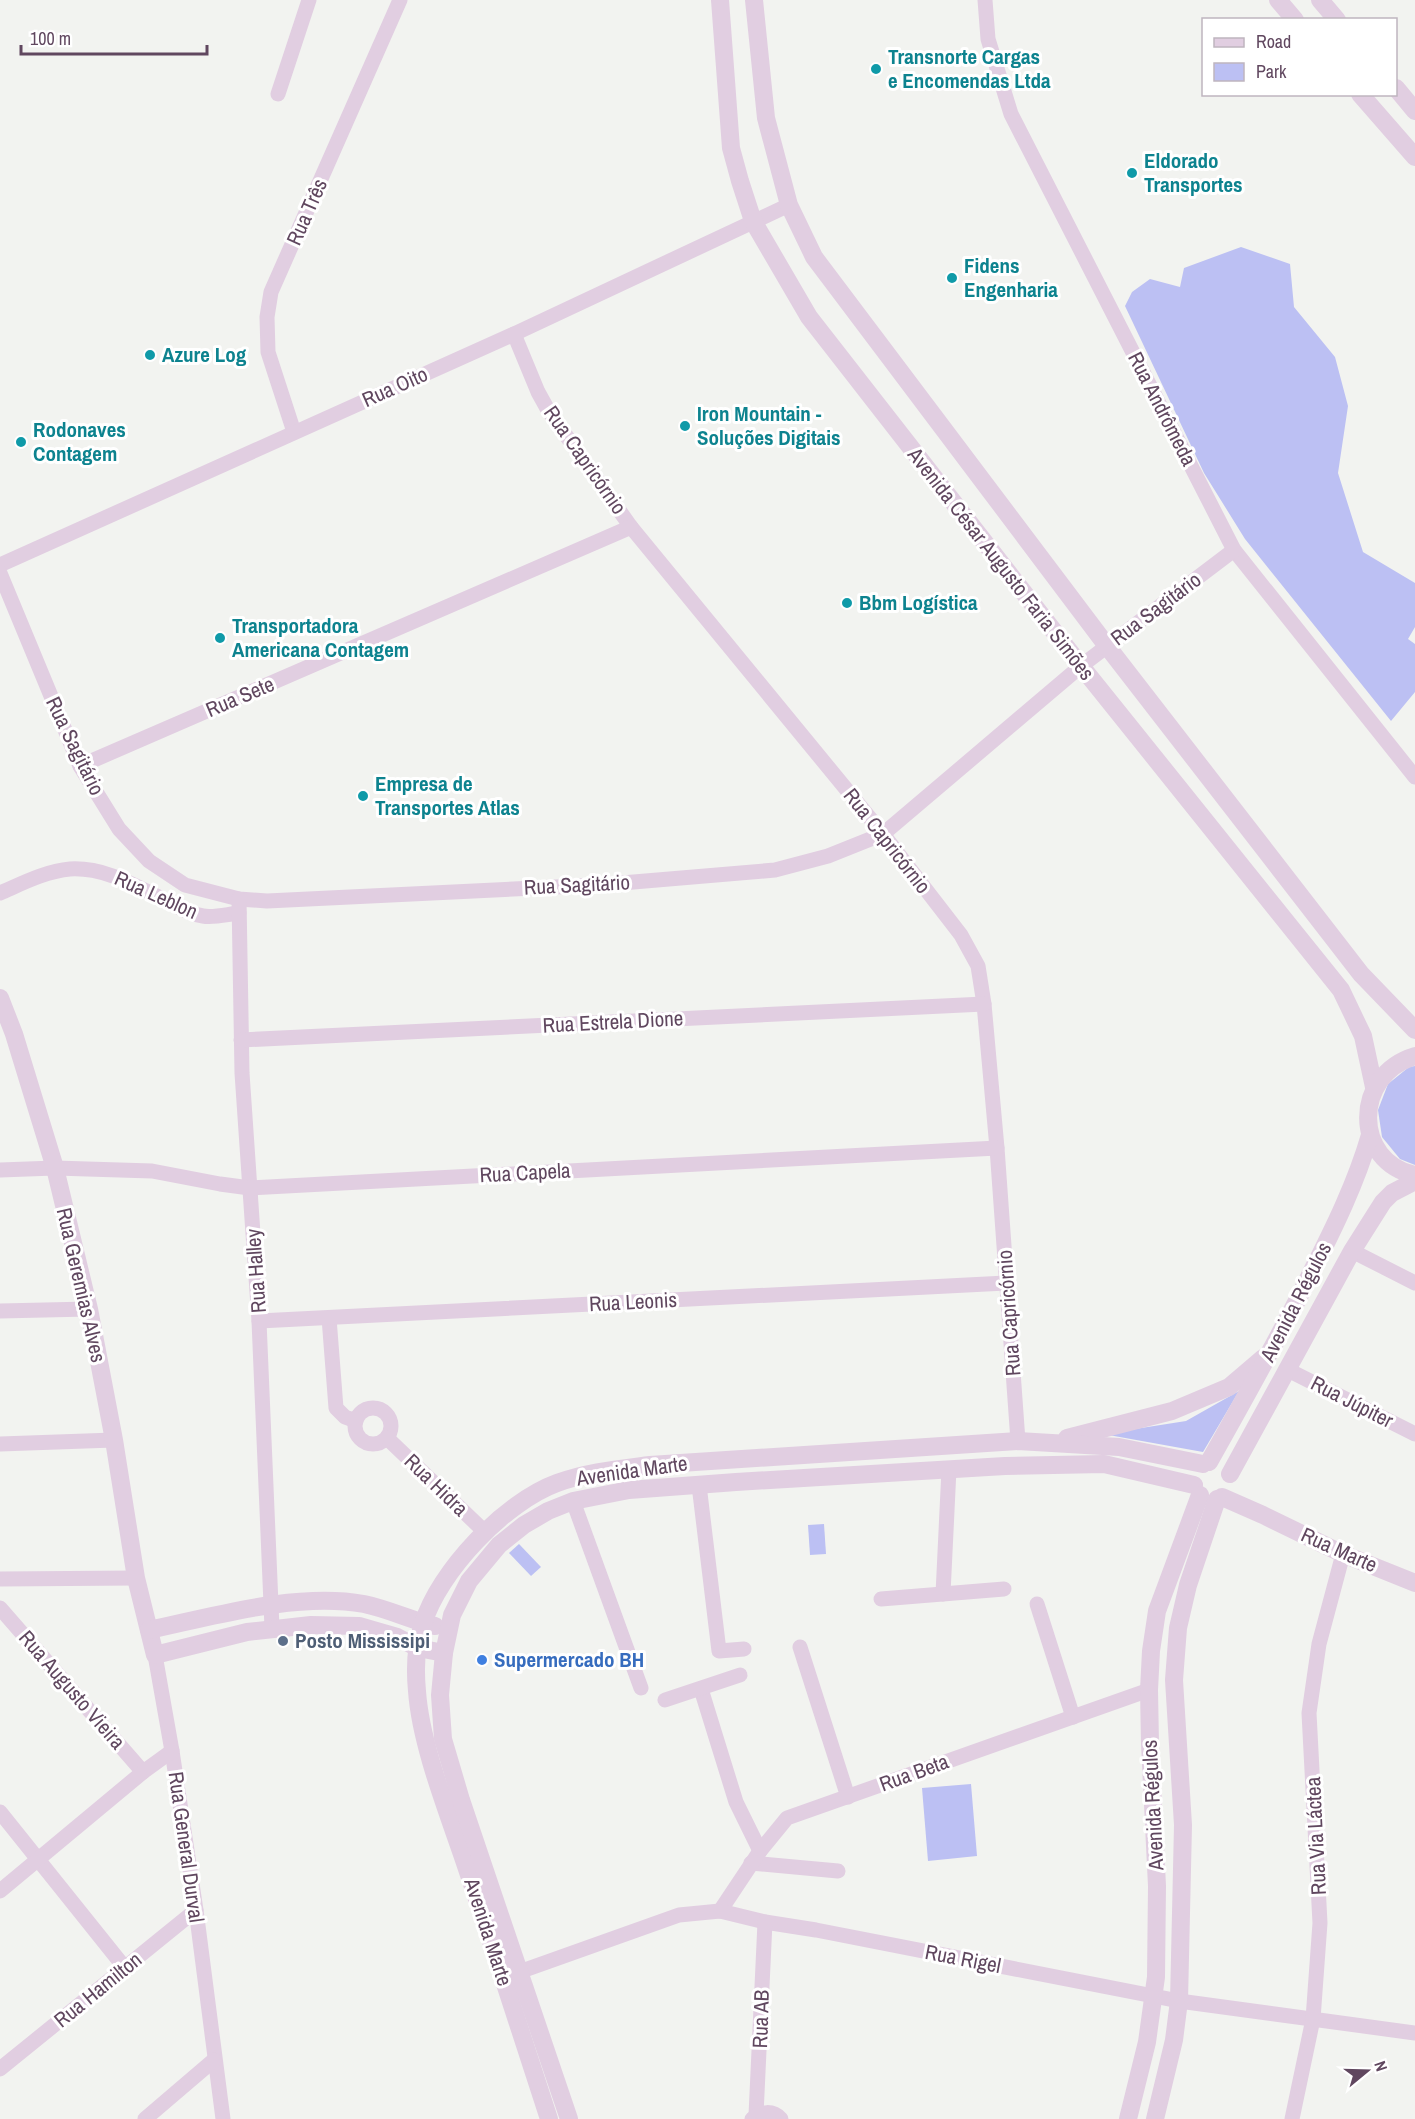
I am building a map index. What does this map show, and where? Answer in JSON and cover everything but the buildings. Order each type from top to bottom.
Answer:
[{"type":"street","points":[[278,94],[309,0]]},
{"type":"street","name":"Rua Três","points":[[294,432],[268,352],[267,317],[271,292],[400,0]]},
{"type":"street","name":"Avenida César Augusto Faria Simões","points":[[720,0],[731,148],[753,221],[809,316],[1081,666],[1341,990],[1363,1036],[1374,1087]]},
{"type":"street","name":"Avenida César Augusto Faria Simões","points":[[754,0],[766,118],[789,205],[814,257],[1107,646],[1361,974],[1415,1030]]},
{"type":"street","name":"Rua Andrômeda","points":[[985,0],[988,39],[1011,114],[1234,550],[1415,777]]},
{"type":"street","points":[[1278,0],[1293,18]]},
{"type":"street","points":[[1320,0],[1335,18]]},
{"type":"street","points":[[1397,90],[1415,111]]},
{"type":"street","points":[[1362,96],[1415,157]]},
{"type":"street","name":"Rua Oito","points":[[0,565],[514,334],[789,205]]},
{"type":"street","name":"Rua Capricórnio","points":[[514,334],[548,410],[631,527],[883,834],[961,934],[978,966],[984,1004],[998,1148],[1018,1441]]},
{"type":"street","name":"Rua Sete","points":[[80,766],[631,527]]},
{"type":"street","name":"Rua Sagitário","points":[[0,573],[80,766],[119,830],[149,861],[185,885],[239,906],[267,901],[598,885],[776,870],[828,856],[883,834],[1081,666],[1234,550]]},
{"type":"street","name":"Rua Leblon","points":[[1,891],[51,873],[69,869],[91,870],[123,879],[185,911],[205,917],[239,906]]},
{"type":"street","name":"Rua Halley","points":[[239,906],[241,1040],[260,1321],[272,1628]]},
{"type":"street","name":"Rua Geremias Alves","points":[[0,998],[7,1034],[55,1168],[89,1309],[114,1440],[136,1578]]},
{"type":"street","name":"Rua Estrela Dione","points":[[241,1040],[984,1004]]},
{"type":"street","points":[[1415,1056],[1401,1060],[1386,1071],[1374,1087],[1369,1102],[1368,1119],[1370,1135],[1379,1151],[1392,1164],[1415,1174]]},
{"type":"street","name":"Avenida Régulos","points":[[1215,1490],[1195,1473],[1206,1463],[1274,1349],[1343,1210],[1361,1166],[1370,1135]]},
{"type":"street","name":"Rua Capela","points":[[0,1170],[55,1168],[152,1171],[203,1182],[250,1188],[998,1148]]},
{"type":"street","name":"Avenida Régulos","points":[[1128,2119],[1147,2042],[1155,1996],[1157,1886],[1149,1690],[1157,1611],[1215,1490],[1288,1370],[1353,1251],[1383,1202],[1392,1193],[1415,1181]]},
{"type":"street","points":[[1353,1251],[1415,1283]]},
{"type":"street","name":"Rua Leonis","points":[[260,1321],[1006,1283]]},
{"type":"street","points":[[0,1311],[89,1309]]},
{"type":"street","points":[[329,1318],[336,1408],[345,1417],[356,1421]]},
{"type":"street","points":[[1051,1443],[1172,1411],[1229,1387],[1274,1349]]},
{"type":"street","name":"Rua Júpiter","points":[[1288,1370],[1415,1434]]},
{"type":"street","points":[[373,1408],[384,1412],[390,1421],[390,1433],[387,1438],[378,1443],[368,1443],[359,1437],[356,1421],[368,1409],[373,1408]]},
{"type":"street","name":"Rua Hidra","points":[[387,1438],[484,1532]]},
{"type":"street","points":[[0,1444],[114,1440]]},
{"type":"street","name":"Avenida Marte","points":[[549,2119],[511,1975],[442,1739],[440,1695],[444,1653],[452,1615],[469,1581],[499,1545],[524,1525],[548,1511],[573,1501],[629,1491],[949,1469],[1104,1464],[1215,1490],[1221,1464],[1119,1446],[1018,1441],[650,1465],[597,1473],[556,1484],[520,1503],[484,1532],[438,1592],[423,1623],[418,1648],[417,1691],[429,1753],[511,1975],[569,2119]]},
{"type":"street","points":[[943,1594],[949,1469],[947,1446]]},
{"type":"street","points":[[699,1485],[719,1650],[744,1649]]},
{"type":"street","name":"Avenida Régulos","points":[[1155,2119],[1174,2040],[1179,2001],[1183,1825],[1174,1680],[1178,1628],[1215,1490]]},
{"type":"street","name":"Rua Marte","points":[[1215,1490],[1343,1554],[1415,1583]]},
{"type":"street","points":[[573,1501],[641,1688]]},
{"type":"street","points":[[484,1532],[499,1545]]},
{"type":"street","name":"Rua Via Láctea","points":[[1292,2119],[1313,2019],[1320,1923],[1309,1713],[1319,1644],[1343,1554]]},
{"type":"street","points":[[0,1579],[136,1578]]},
{"type":"street","name":"Rua General Durval","points":[[136,1578],[154,1654],[172,1751],[196,1910],[223,2119]]},
{"type":"street","points":[[881,1599],[1004,1588]]},
{"type":"street","points":[[148,1630],[270,1606],[331,1601],[364,1604],[448,1629]]},
{"type":"street","points":[[1037,1604],[1073,1717]]},
{"type":"street","name":"Rua Augusto Vieira","points":[[0,1608],[144,1772]]},
{"type":"street","points":[[154,1654],[247,1632],[311,1625],[359,1626],[396,1637],[418,1648],[444,1653]]},
{"type":"street","points":[[800,1647],[848,1797]]},
{"type":"street","points":[[665,1700],[740,1675]]},
{"type":"street","points":[[701,1689],[736,1802],[756,1857],[838,1871]]},
{"type":"street","name":"Rua Beta","points":[[720,1911],[756,1857],[787,1818],[1149,1690]]},
{"type":"street","points":[[0,1891],[172,1751]]},
{"type":"street","points":[[0,1812],[125,1968]]},
{"type":"street","name":"Rua Hamilton","points":[[0,2069],[196,1910]]},
{"type":"street","name":"Rua Rigel","points":[[511,1975],[679,1915],[720,1911],[765,1922],[1179,2001],[1415,2033]]},
{"type":"street","name":"Rua AB","points":[[754,2117],[765,1922]]},
{"type":"street","points":[[145,2119],[214,2060]]},
{"type":"street","points":[[754,2117],[771,2113],[781,2119]]},
{"type":"green space","points":[[1241,247],[1290,264],[1294,307],[1335,357],[1348,406],[1338,473],[1363,552],[1415,583],[1415,627],[1408,639],[1415,644],[1415,692],[1391,721],[1245,539],[1204,473],[1125,306],[1132,292],[1150,279],[1180,287],[1184,268]]},
{"type":"green space","points":[[1415,1066],[1415,1165],[1400,1159],[1382,1137],[1378,1110],[1388,1084],[1409,1067]]},
{"type":"green space","points":[[1239,1391],[1203,1452],[1103,1434],[1186,1421]]},
{"type":"green space","points":[[824,1524],[826,1554],[810,1555],[808,1525]]},
{"type":"green space","points":[[519,1544],[541,1567],[531,1576],[509,1553]]},
{"type":"green space","points":[[971,1784],[977,1856],[928,1861],[922,1788]]},
{"type":"place","name":"Transnorte Cargas e Encomendas Ltda","points":[[876,69]]},
{"type":"place","name":"Eldorado Transportes","points":[[1132,173]]},
{"type":"place","name":"Fidens Engenharia","points":[[952,278]]},
{"type":"place","name":"Azure Log","points":[[150,355]]},
{"type":"place","name":"Iron Mountain - Soluções Digitais","points":[[685,426]]},
{"type":"place","name":"Rodonaves Contagem","points":[[21,442]]},
{"type":"place","name":"Bbm Logística","points":[[847,603]]},
{"type":"place","name":"Transportadora Americana Contagem","points":[[220,638]]},
{"type":"place","name":"Empresa de Transportes Atlas","points":[[363,796]]},
{"type":"place","name":"Posto Mississipi","points":[[283,1641]]},
{"type":"place","name":"Supermercado BH","points":[[482,1660]]}]
